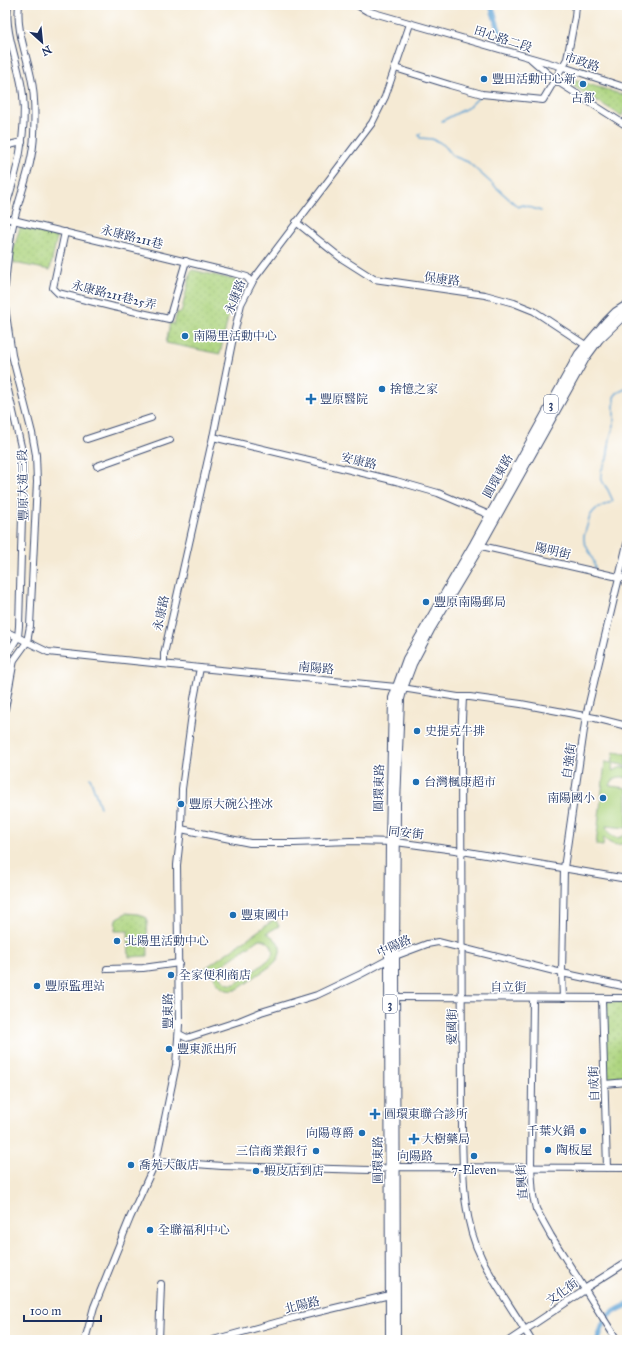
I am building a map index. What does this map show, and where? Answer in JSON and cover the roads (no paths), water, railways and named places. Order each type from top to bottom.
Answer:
[{"type":"main road","name":"圓環東路","points":[[588,347],[607,320],[627,305]]},
{"type":"main road","name":"圓環東路","points":[[390,1340],[393,1294],[393,842],[399,687],[407,659],[477,545],[579,354],[599,339],[627,312]]},
{"type":"main road","name":"圓環東路","points":[[393,1294],[396,1340]]},
{"type":"street","points":[[5,209],[22,142],[23,118],[23,95],[8,23],[8,5]]},
{"type":"street","points":[[5,286],[7,261],[14,220],[30,166],[34,134],[34,100],[31,76],[19,22],[19,5]]},
{"type":"street","name":"田心路二段","points":[[357,5],[368,11],[410,24],[530,58],[555,80],[627,126]]},
{"type":"street","points":[[395,68],[482,94],[543,100],[568,56],[576,5]]},
{"type":"street","name":"永康路","points":[[164,664],[164,654],[172,616],[213,437],[233,338],[242,304],[251,283],[372,123],[382,104],[410,24]]},
{"type":"street","name":"市政路","points":[[530,58],[627,88]]},
{"type":"street","points":[[5,146],[22,142]]},
{"type":"street","name":"永康路211巷","points":[[5,218],[247,277],[251,283]]},
{"type":"street","name":"保康路","points":[[296,222],[341,258],[374,279],[486,295],[514,303],[534,311],[588,347]]},
{"type":"street","name":"永康路211巷25弄","points":[[65,232],[53,288],[58,293],[114,307],[169,319],[186,262]]},
{"type":"street","name":"豐原大道三段","points":[[5,307],[12,355],[32,433],[36,455],[37,482],[31,619],[27,642]]},
{"type":"street","name":"豐原大道三段","points":[[5,377],[22,450],[23,479],[18,637]]},
{"type":"street","points":[[87,440],[151,418]]},
{"type":"street","name":"安康路","points":[[213,437],[396,481],[438,493],[493,516]]},
{"type":"street","points":[[97,466],[170,440]]},
{"type":"street","name":"自強街","points":[[563,998],[564,868],[586,716],[627,544]]},
{"type":"street","name":"陽明街","points":[[477,545],[627,579]]},
{"type":"street","name":"南陽路","points":[[5,631],[48,652],[399,687],[458,697],[521,704],[586,716],[627,726]]},
{"type":"street","points":[[5,666],[6,653],[18,637]]},
{"type":"street","points":[[5,710],[14,660],[27,642]]},
{"type":"street","name":"豐東路","points":[[85,1340],[94,1307],[156,1161],[176,1065],[179,1034],[177,865],[181,829],[182,789],[194,699],[200,668]]},
{"type":"street","name":"愛國街","points":[[463,697],[461,741],[463,1168],[468,1217],[477,1248],[486,1266],[531,1340]]},
{"type":"street","name":"同安街","points":[[181,829],[250,843],[351,841],[393,842],[462,851],[627,879]]},
{"type":"street","name":"中陽路","points":[[179,1034],[188,1038],[261,1012],[317,995],[392,958],[427,944],[438,942],[562,974],[627,987]]},
{"type":"street","points":[[107,969],[143,968],[179,963]]},
{"type":"street","name":"自立街","points":[[393,997],[627,998]]},
{"type":"street","name":"直興街","points":[[533,998],[532,1196],[536,1209],[551,1236],[586,1288],[617,1340]]},
{"type":"street","name":"自成街","points":[[602,999],[607,1168]]},
{"type":"street","points":[[605,1084],[627,1082]]},
{"type":"street","name":"向陽路","points":[[156,1161],[222,1166],[347,1170],[370,1170],[393,1167],[627,1168]]},
{"type":"street","name":"文化街","points":[[510,1340],[526,1331],[586,1288],[627,1262]]},
{"type":"street","points":[[159,1340],[161,1284]]},
{"type":"street","name":"北陽路","points":[[214,1340],[230,1338],[293,1318],[393,1294]]},
{"type":"waterway","points":[[491,5],[502,40]]},
{"type":"waterway","points":[[442,121],[469,107],[478,98]]},
{"type":"waterway","points":[[421,133],[419,135],[420,138],[432,139],[439,142],[445,146],[453,156],[468,162],[518,207],[523,205],[541,211]]},
{"type":"waterway","points":[[595,568],[594,562],[584,541],[584,536],[590,516],[593,512],[613,501],[602,481],[601,471],[607,459],[610,438],[614,425],[614,397],[617,393],[627,388]]},
{"type":"waterway","points":[[90,777],[100,807]]},
{"type":"waterway","points":[[598,1340],[602,1327],[607,1318],[615,1311],[627,1305]]},
{"type":"place","name":"豐田活動中心新","points":[[484,79]]},
{"type":"place","name":"古都","points":[[583,84]]},
{"type":"place","name":"南陽里活動中心","points":[[185,336]]},
{"type":"place","name":"捨憶之家","points":[[382,389]]},
{"type":"place","name":"豐原醫院","points":[[311,399]]},
{"type":"place","name":"豐原南陽郵局","points":[[426,602]]},
{"type":"place","name":"史提克牛排","points":[[417,731]]},
{"type":"place","name":"台灣楓康超市","points":[[416,782]]},
{"type":"place","name":"南陽國小","points":[[603,798]]},
{"type":"place","name":"豐原大碗公挫冰","points":[[181,804]]},
{"type":"place","name":"豐東國中","points":[[233,915]]},
{"type":"place","name":"北陽里活動中心","points":[[117,941]]},
{"type":"place","name":"全家便利商店","points":[[171,975]]},
{"type":"place","name":"豐原監理站","points":[[37,986]]},
{"type":"place","name":"豐東派出所","points":[[169,1049]]},
{"type":"place","name":"圓環東聯合診所","points":[[375,1114]]},
{"type":"place","name":"千葉火鍋","points":[[583,1131]]},
{"type":"place","name":"向陽尊爵","points":[[362,1133]]},
{"type":"place","name":"大樹藥局","points":[[414,1139]]},
{"type":"place","name":"陶板屋","points":[[548,1150]]},
{"type":"place","name":"三信商業銀行","points":[[316,1151]]},
{"type":"place","name":"7-Eleven","points":[[474,1156]]},
{"type":"place","name":"喬苑大飯店","points":[[131,1165]]},
{"type":"place","name":"蝦皮店到店","points":[[256,1171]]},
{"type":"place","name":"全聯福利中心","points":[[150,1230]]}]
